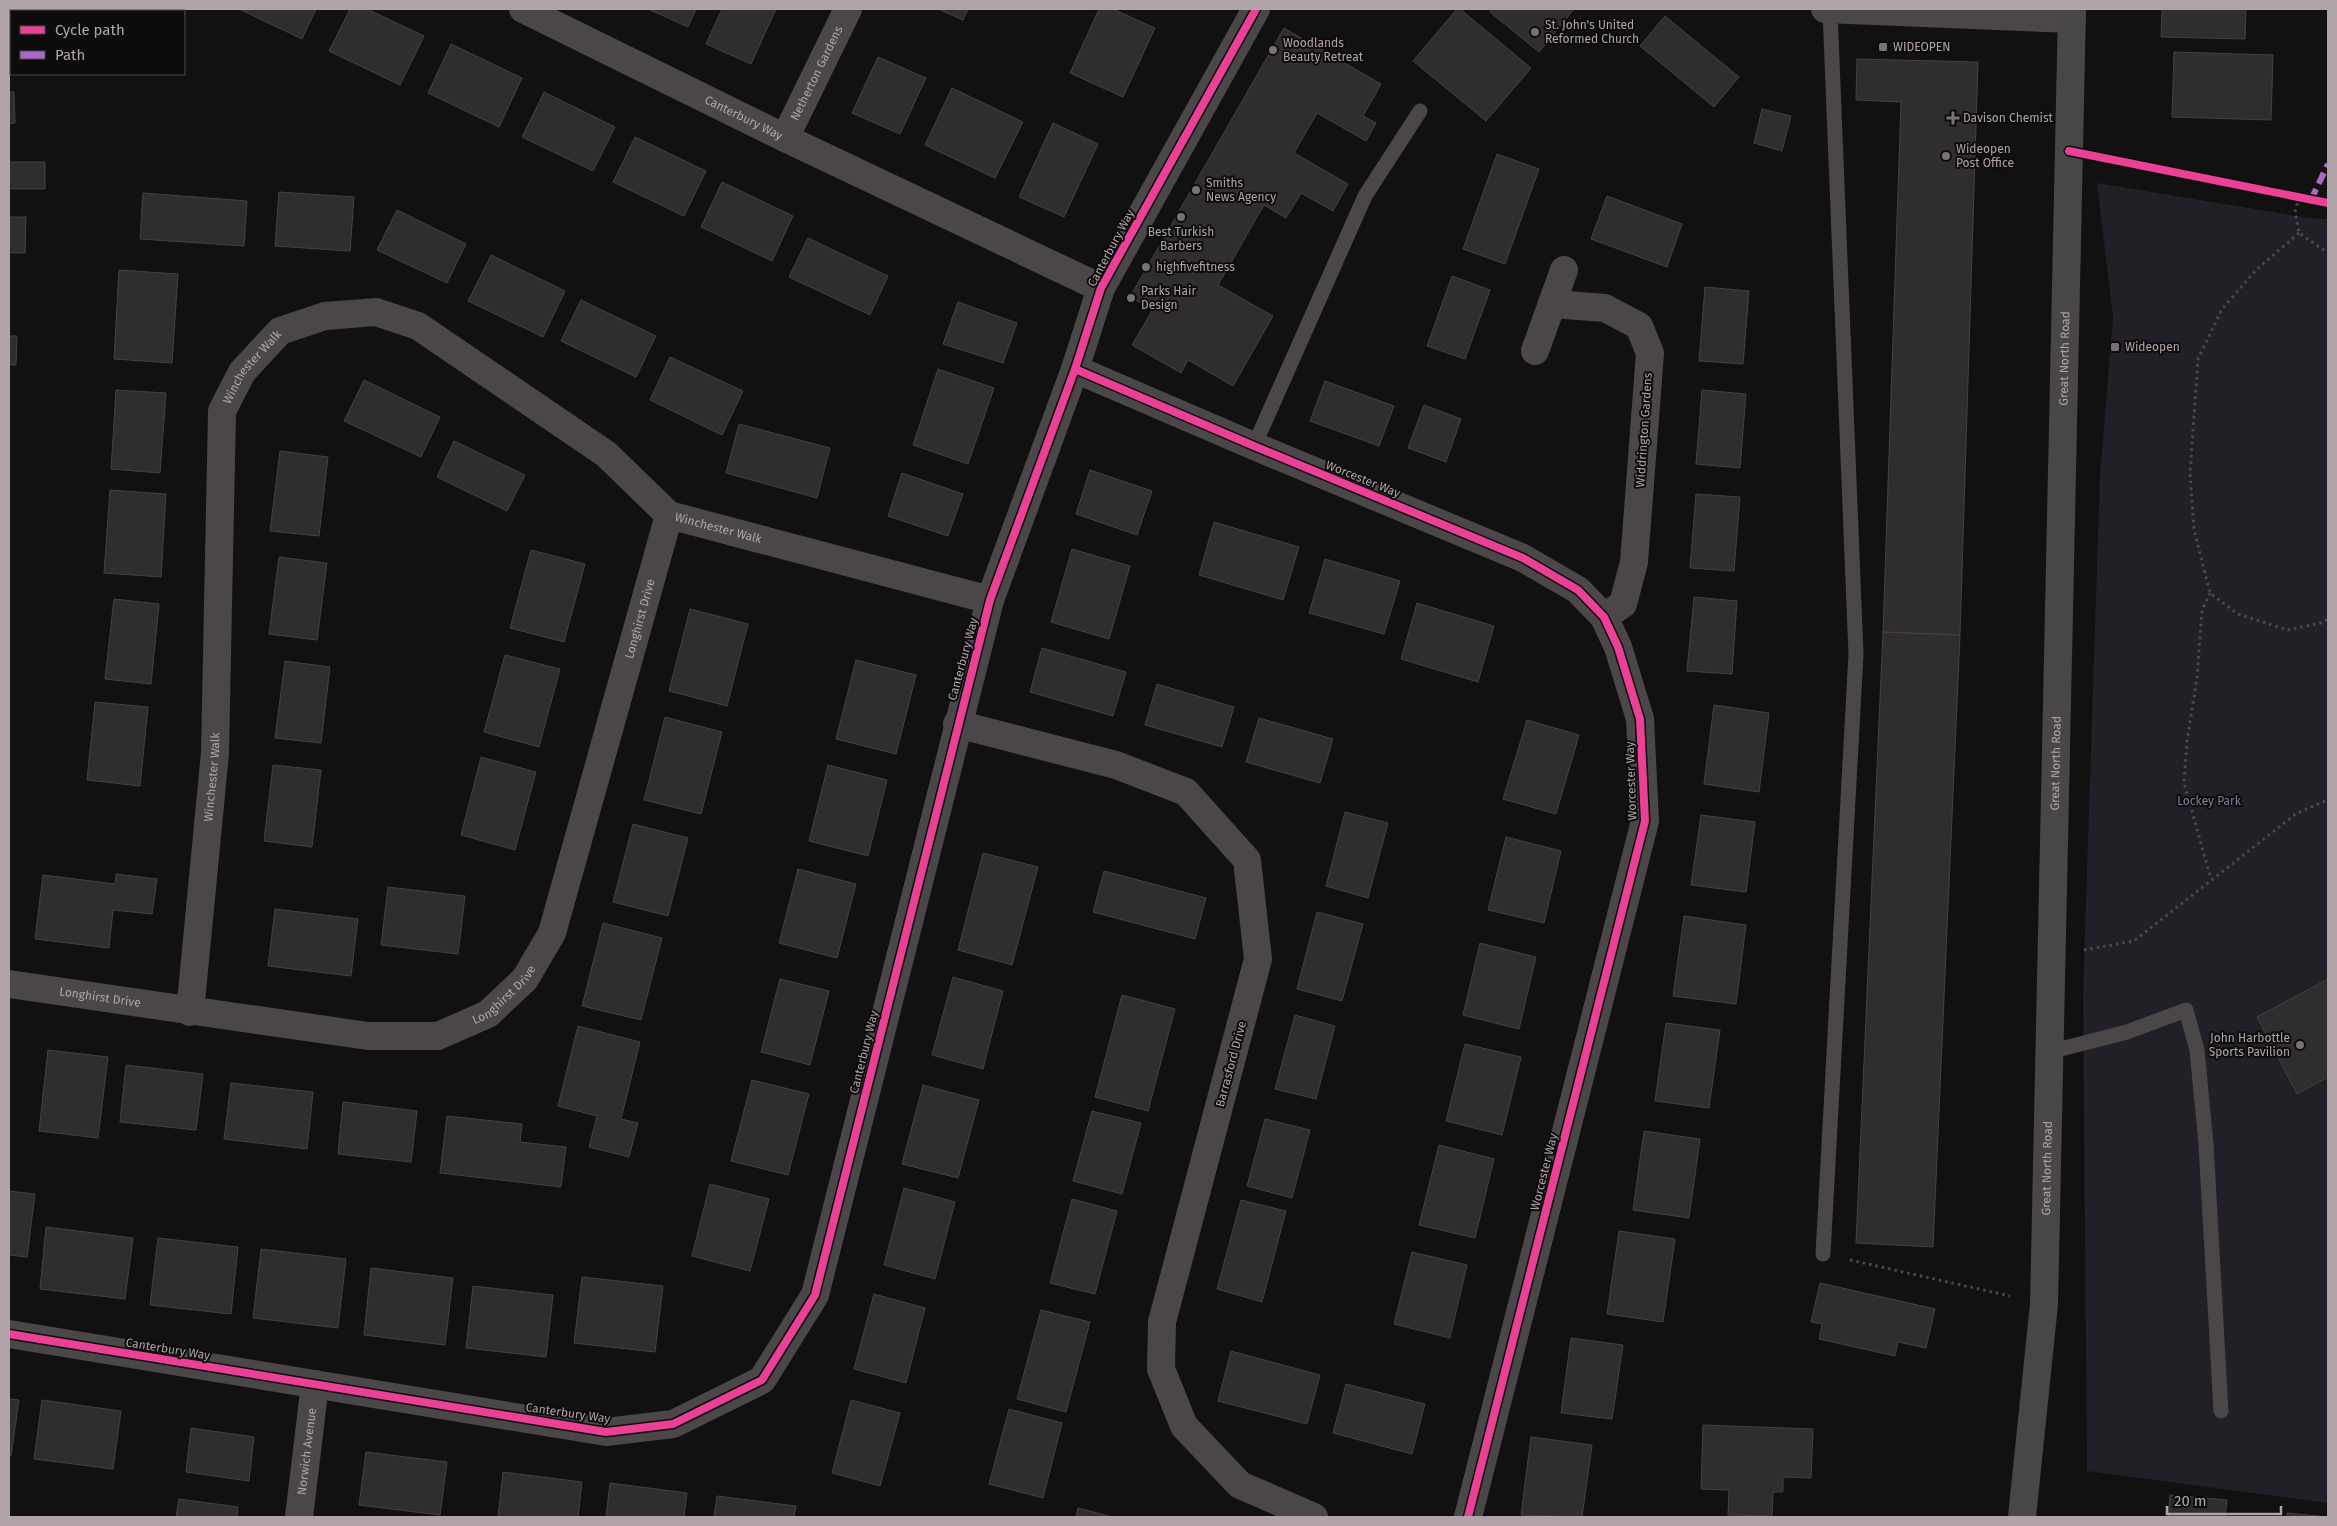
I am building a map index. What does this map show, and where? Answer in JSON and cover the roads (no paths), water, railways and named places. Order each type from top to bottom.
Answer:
[{"type":"main road","name":"Great North Road","points":[[2022,1517],[2044,1304],[2072,14]]},
{"type":"street","name":"Canterbury Way","points":[[523,9],[785,138],[1101,288]]},
{"type":"street","name":"Netherton Gardens","points":[[785,138],[848,9]]},
{"type":"street","name":"Canterbury Way","points":[[9,1334],[606,1432],[673,1424],[762,1380],[815,1295],[957,724],[990,600],[1075,369],[1101,288],[1256,9]]},
{"type":"street","points":[[1828,10],[2072,14]]},
{"type":"street","points":[[1535,351],[1564,270]]},
{"type":"street","name":"Widdrington Gardens","points":[[1552,304],[1604,308],[1639,326],[1650,353],[1634,562],[1622,604],[1604,617]]},
{"type":"street","name":"Winchester Walk","points":[[190,1012],[215,752],[222,411],[242,372],[280,331],[325,316],[376,312],[418,326],[606,454],[669,515],[990,600]]},
{"type":"street","name":"Worcester Way","points":[[1075,369],[1523,558],[1578,590],[1604,617],[1618,647],[1640,719],[1645,821],[1468,1517]]},
{"type":"street","name":"Longhirst Drive","points":[[9,984],[190,1012],[368,1036],[438,1036],[488,1014],[525,979],[552,933],[669,515]]},
{"type":"street","name":"Barrasford Drive","points":[[957,724],[1116,765],[1186,792],[1247,860],[1258,959],[1162,1322],[1161,1369],[1184,1426],[1240,1485],[1314,1517]]},
{"type":"street","name":"Norwich Avenue","points":[[299,1517],[315,1384]]},
{"type":"lane","points":[[1823,1254],[1856,654],[1828,10]]},
{"type":"lane","points":[[1254,446],[1365,196],[1420,111]]},
{"type":"lane","points":[[2049,1052],[2127,1032],[2186,1010],[2197,1050],[2206,1144],[2221,1411]]},
{"type":"place","name":"St. John's United Reformed Church","points":[[1535,32]]},
{"type":"place","name":"WIDEOPEN","points":[[1883,47]]},
{"type":"place","name":"Woodlands Beauty Retreat","points":[[1273,50]]},
{"type":"place","name":"Davison Chemist","points":[[1953,118]]},
{"type":"place","name":"Wideopen Post Office","points":[[1946,156]]},
{"type":"place","name":"Smiths News Agency","points":[[1196,190]]},
{"type":"place","name":"Best Turkish Barbers","points":[[1181,217]]},
{"type":"place","name":"highfivefitness","points":[[1146,267]]},
{"type":"place","name":"Parks Hair Design","points":[[1131,298]]},
{"type":"place","name":"Wideopen","points":[[2115,347]]},
{"type":"place","name":"John Harbottle Sports Pavilion","points":[[2300,1045]]},
{"type":"park label","name":"Lockey Park","points":[[2209,801]]}]
